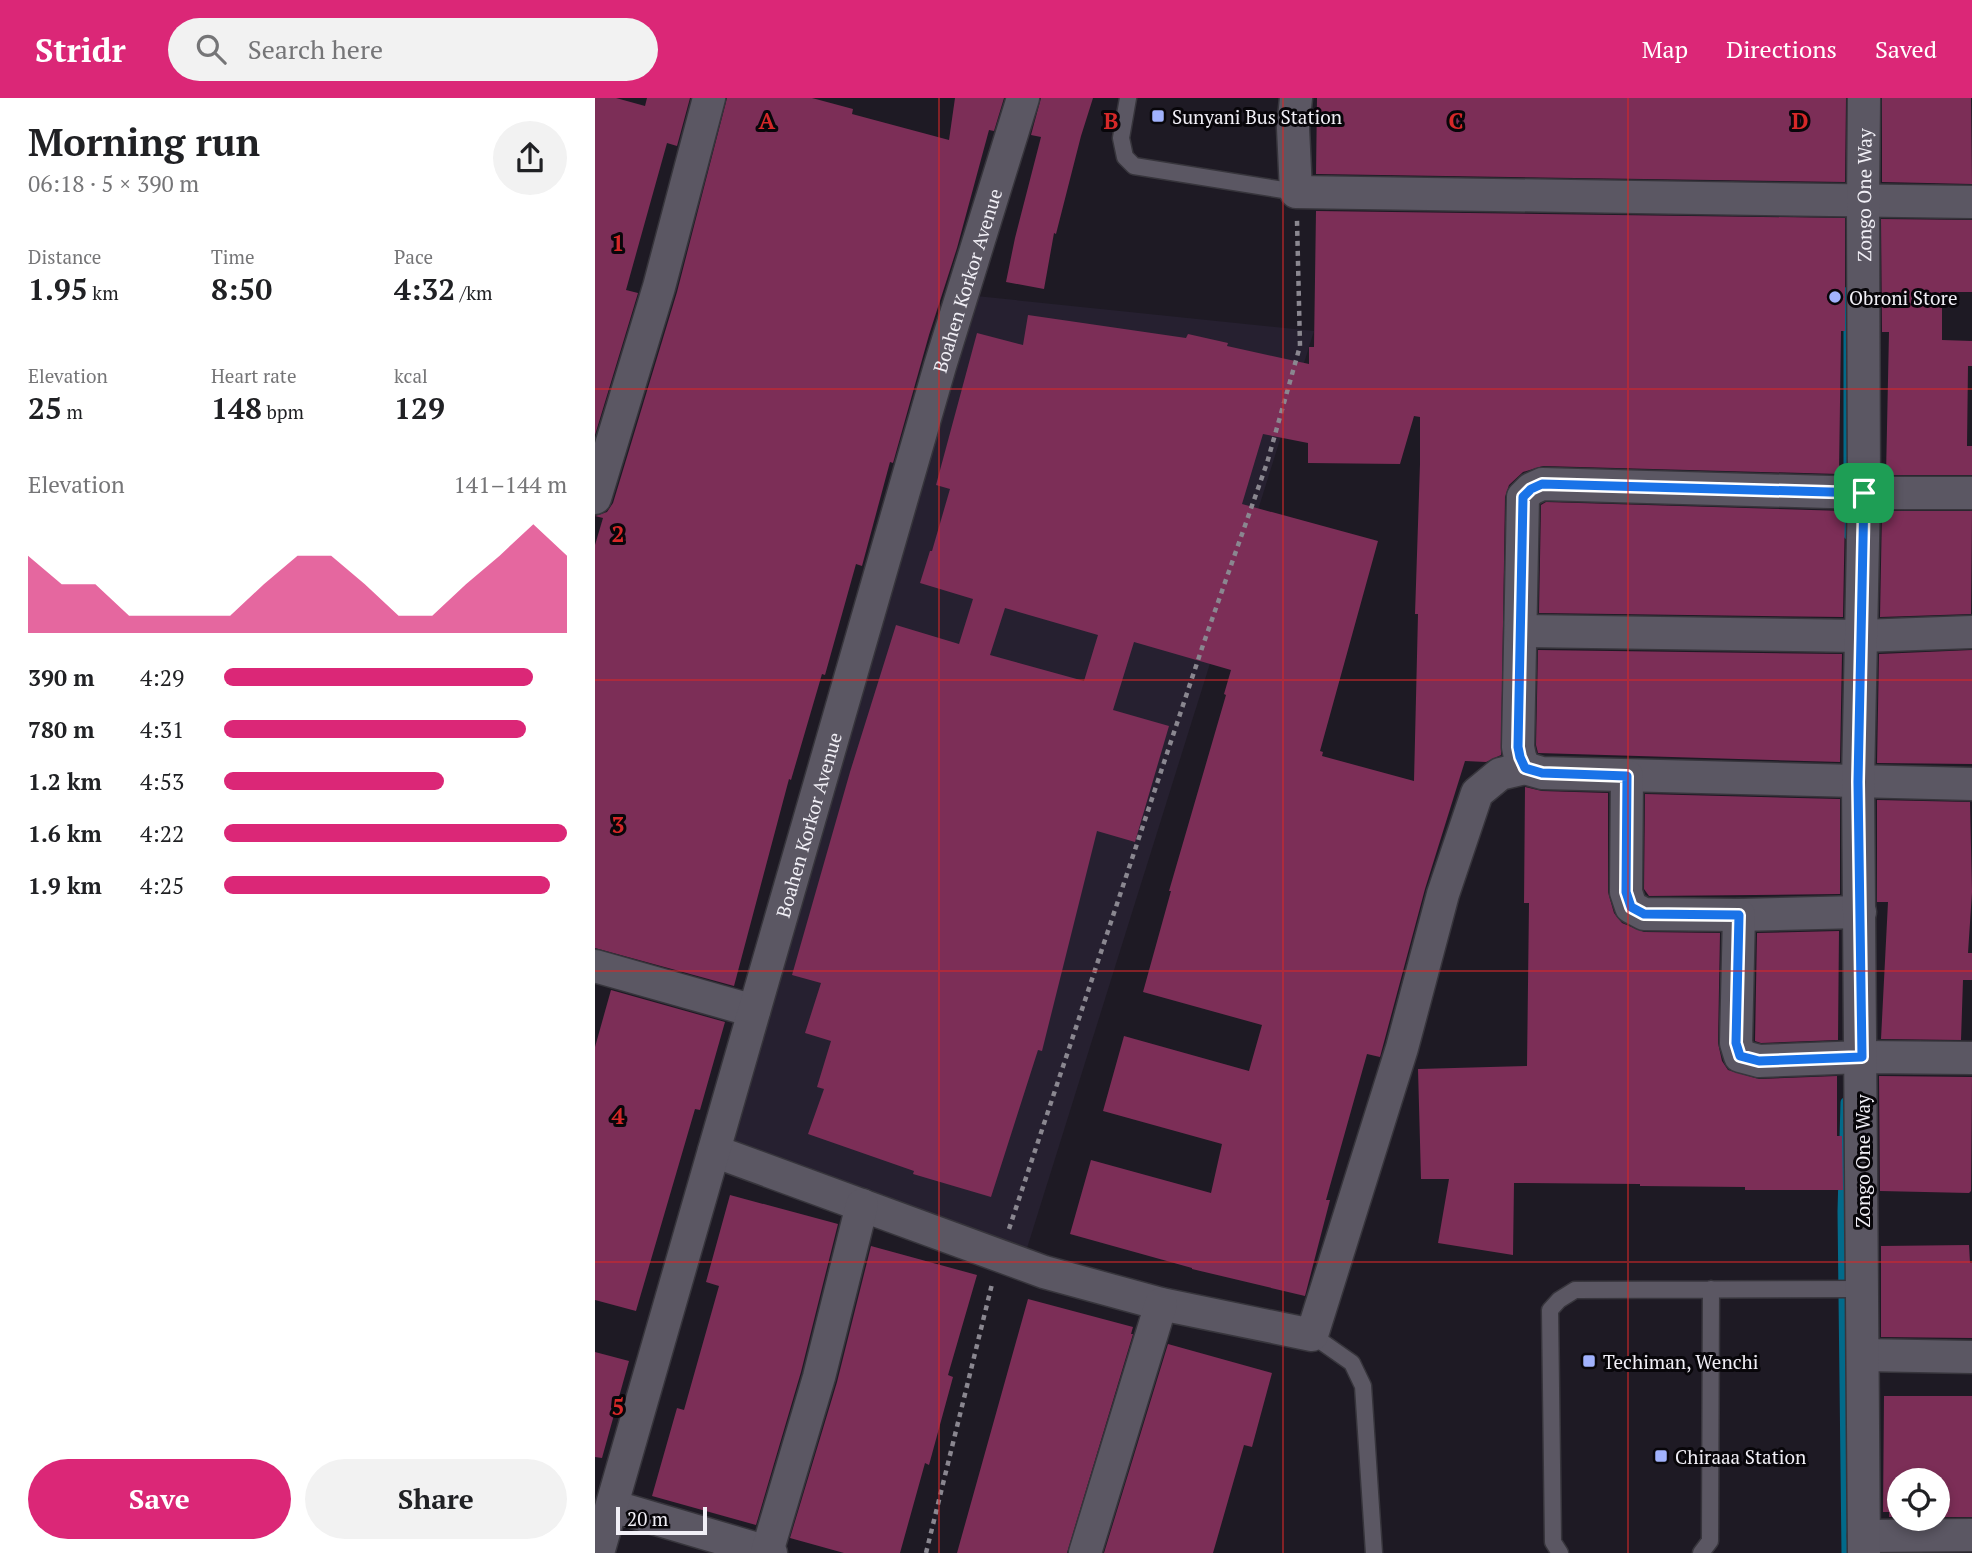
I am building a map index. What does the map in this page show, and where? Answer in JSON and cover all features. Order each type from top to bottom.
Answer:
[{"type":"street","points":[[595,498],[659,287],[709,98]]},
{"type":"street","name":"Boahen Korkor Avenue","points":[[599,1553],[936,380],[1023,98]]},
{"type":"street","points":[[1296,98],[1293,128],[1296,192],[1972,202]]},
{"type":"street","name":"Zongo One Way","points":[[1864,98],[1864,493],[1858,782],[1864,1545]]},
{"type":"street","points":[[1525,768],[1518,747],[1523,497],[1531,489],[1542,484],[1864,493],[1972,493]]},
{"type":"street","points":[[1521,631],[1861,636],[1972,632]]},
{"type":"street","points":[[714,1151],[1044,1272],[1161,1304],[1312,1335],[1402,1048],[1443,894],[1477,793],[1500,774],[1525,768],[1542,773],[1972,784]]},
{"type":"street","points":[[1627,776],[1626,892],[1631,907],[1644,914],[1860,912]]},
{"type":"street","points":[[1739,915],[1736,1043],[1740,1056],[1759,1061],[1862,1057],[1972,1058]]},
{"type":"street","points":[[595,966],[754,1011]]},
{"type":"street","points":[[612,1506],[769,1552],[820,1377],[862,1205]]},
{"type":"street","points":[[1085,1553],[1161,1304]]},
{"type":"street","points":[[1863,1355],[1972,1357]]},
{"type":"street","points":[[1864,1545],[1972,1535]]},
{"type":"lane","points":[[1128,98],[1122,138],[1125,157],[1135,166],[1296,192]]},
{"type":"lane","points":[[1701,1553],[1710,1541],[1711,1289]]},
{"type":"lane","points":[[1560,1553],[1553,1542],[1550,1310],[1559,1300],[1575,1290],[1863,1289]]},
{"type":"lane","points":[[1312,1335],[1352,1363],[1363,1386],[1374,1553]]},
{"type":"path","points":[[926,1553],[1000,1257],[1203,645],[1267,463],[1300,346],[1296,192]]},
{"type":"shaded area","points":[[976,296],[1314,331],[1018,1277],[719,1149]]},
{"type":"building","points":[[595,98],[616,98],[645,106],[647,98],[690,98],[677,146],[667,143],[626,290],[638,293],[595,435]]},
{"type":"building","points":[[727,98],[812,98],[853,109],[852,114],[949,140],[955,98],[1004,98],[994,131],[989,130],[957,248],[893,463],[890,462],[862,566],[856,564],[825,675],[822,674],[791,780],[789,779],[734,986],[595,948],[595,545],[603,518],[595,516],[607,512],[613,503],[677,292]]},
{"type":"building","points":[[1041,98],[1093,98],[1056,234],[1054,233],[1044,289],[1006,282],[1041,137],[1031,135]]},
{"type":"building","points":[[1317,98],[1846,98],[1845,182],[1316,174]]},
{"type":"building","points":[[1882,98],[1971,98],[1972,184],[1882,182]]},
{"type":"building","points":[[1316,211],[1845,218],[1845,331],[1841,331],[1839,474],[1543,466],[1523,472],[1509,485],[1505,497],[1501,755],[1486,762],[1465,761],[1425,889],[1380,1057],[1367,1054],[1326,1200],[1330,1200],[1305,1296],[1192,1269],[1070,1234],[1091,1160],[1211,1193],[1222,1144],[1103,1111],[1124,1036],[1249,1071],[1262,1025],[1143,992],[1231,670],[1134,642],[1113,710],[1169,726],[1135,842],[1097,831],[1042,1051],[1038,1050],[991,1197],[913,1174],[914,1171],[808,1134],[824,1089],[817,1087],[831,1041],[805,1033],[821,983],[792,975],[850,772],[896,625],[959,644],[973,599],[920,583],[950,489],[936,485],[977,333],[1023,345],[1028,315],[1186,338],[1188,334],[1228,343],[1227,346],[1309,364],[1309,347],[1314,347]],"holes":[[[1414,416],[1420,417],[1414,781],[1322,756],[1323,752],[1320,751],[1378,541],[1242,504],[1263,434],[1308,443],[1308,463],[1400,464]],[[1005,608],[1098,635],[1084,681],[990,655]]]},
{"type":"building","points":[[1881,219],[1972,220],[1972,292],[1942,292],[1942,340],[1972,341],[1972,366],[1968,366],[1967,446],[1972,446],[1972,475],[1886,475],[1889,332],[1882,332]]},
{"type":"building","points":[[1546,502],[1845,511],[1843,617],[1539,613],[1541,505]]},
{"type":"building","points":[[1882,511],[1972,511],[1971,614],[1880,617]]},
{"type":"building","points":[[1538,650],[1842,654],[1840,762],[1538,753]]},
{"type":"building","points":[[1972,650],[1972,764],[1877,763],[1879,654]]},
{"type":"building","points":[[1525,787],[1542,791],[1608,793],[1608,892],[1614,913],[1622,923],[1644,932],[1720,933],[1718,1043],[1722,1061],[1728,1070],[1759,1079],[1837,1076],[1837,1136],[1842,1136],[1843,1190],[1514,1183],[1513,1255],[1438,1243],[1449,1179],[1421,1179],[1418,1069],[1527,1066],[1529,903],[1524,903]]},
{"type":"building","points":[[1645,794],[1840,799],[1840,894],[1649,896],[1644,889]]},
{"type":"building","points":[[1877,800],[1970,802],[1972,892],[1968,953],[1972,953],[1972,980],[1963,980],[1961,1040],[1881,1039],[1888,902],[1877,902]]},
{"type":"building","points":[[1839,931],[1838,1040],[1755,1041],[1757,933]]},
{"type":"building","points":[[611,990],[725,1022],[700,1110],[695,1109],[636,1311],[595,1300],[595,1047]]},
{"type":"building","points":[[1879,1076],[1972,1077],[1969,1193],[1880,1191]]},
{"type":"building","points":[[730,1195],[838,1224],[801,1372],[756,1525],[652,1496],[677,1408],[684,1410],[719,1286],[706,1282]]},
{"type":"building","points":[[1969,1245],[1972,1263],[1972,1338],[1881,1337],[1881,1246]]},
{"type":"building","points":[[871,1246],[977,1275],[948,1375],[953,1377],[929,1465],[925,1463],[900,1553],[844,1553],[790,1538],[837,1382]]},
{"type":"building","points":[[1028,1299],[1133,1327],[1133,1334],[1067,1553],[957,1553]]},
{"type":"building","points":[[1168,1344],[1272,1373],[1252,1447],[1244,1445],[1213,1553],[1104,1553]]},
{"type":"building","points":[[595,1352],[629,1361],[602,1458],[595,1457]]},
{"type":"building","points":[[1884,1396],[1972,1396],[1972,1517],[1950,1517],[1950,1468],[1887,1468],[1887,1512],[1883,1512]]},
{"type":"waterway","points":[[1848,291],[1848,535]]},
{"type":"waterway","points":[[1845,1102],[1842,1211],[1846,1553]]},
{"type":"place","name":"Sunyani Bus Station","points":[[1158,116]]},
{"type":"place","name":"Obroni Store","points":[[1835,297]]},
{"type":"place","name":"Techiman, Wenchi","points":[[1589,1361]]},
{"type":"place","name":"Chiraaa Station","points":[[1661,1456]]},
{"type":"route","points":[[1542,484],[1864,493],[1858,782],[1862,1057],[1759,1061],[1740,1056],[1736,1043],[1739,915],[1644,914],[1631,907],[1626,892],[1627,776],[1542,773],[1525,768],[1520,757],[1518,747],[1523,497],[1542,484]]}]
